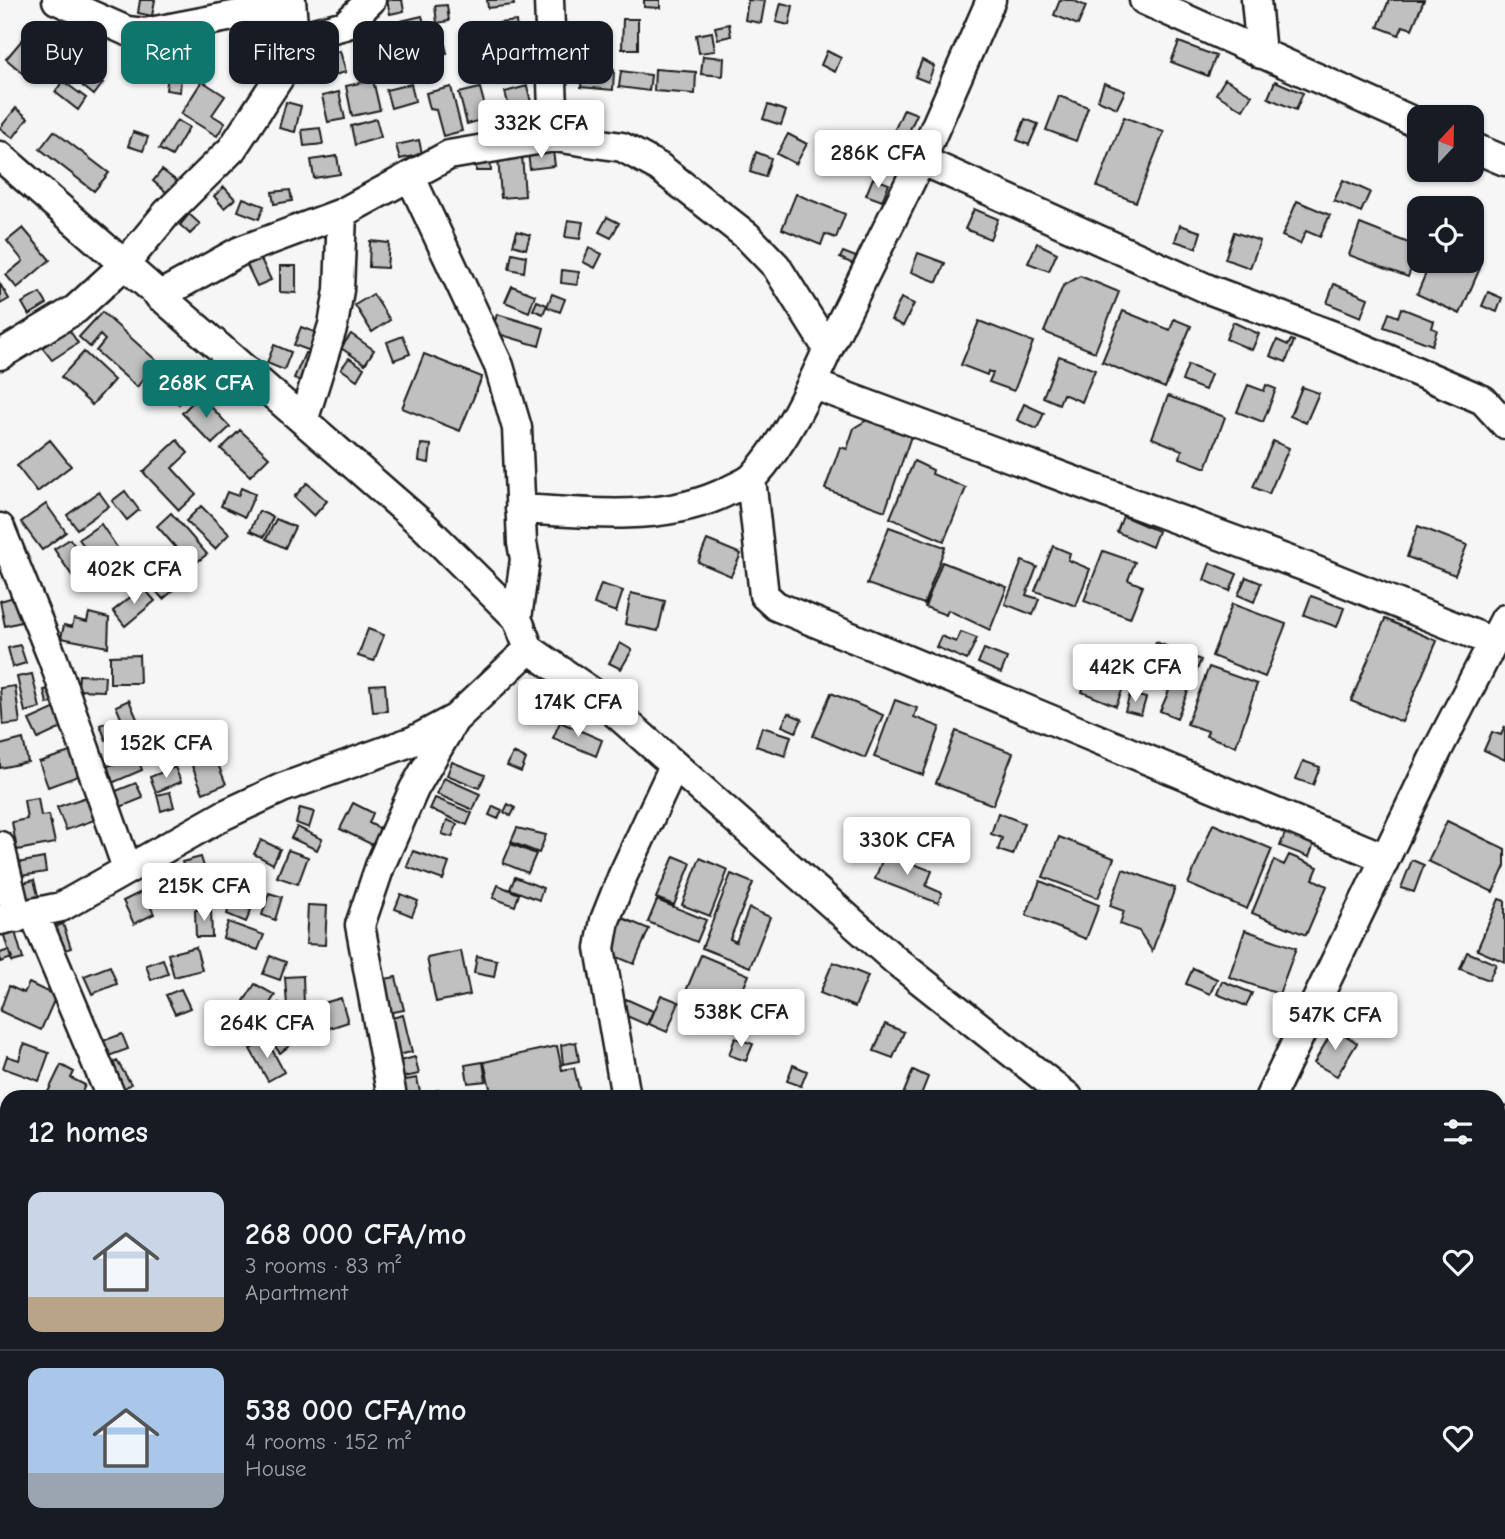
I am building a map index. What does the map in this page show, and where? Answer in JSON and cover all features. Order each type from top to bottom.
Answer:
[{"type":"street","points":[[57,0],[116,27],[145,33],[291,5]]},
{"type":"street","points":[[339,27],[365,9],[371,0]]},
{"type":"street","points":[[549,0],[554,137]]},
{"type":"street","points":[[520,509],[592,513],[676,509],[710,500],[751,479],[790,425],[812,384],[921,159],[991,0]]},
{"type":"street","points":[[1144,0],[1407,119]]},
{"type":"street","points":[[1256,0],[1261,54]]},
{"type":"street","points":[[2,349],[76,309],[124,265],[167,213],[232,149],[275,84]]},
{"type":"street","points":[[159,296],[240,251],[342,213],[449,155],[554,137],[622,147],[659,167],[747,236],[776,266],[828,349]]},
{"type":"street","points":[[1484,152],[1505,161]]},
{"type":"street","points":[[0,156],[159,296],[304,418],[424,526],[517,618],[529,649],[593,693],[895,960],[1059,1090]]},
{"type":"street","points":[[921,159],[1208,289],[1334,335],[1483,400],[1505,424]]},
{"type":"street","points":[[410,176],[499,366],[517,428],[525,559],[523,596],[517,618]]},
{"type":"street","points":[[304,418],[333,325],[339,290],[342,213]]},
{"type":"street","points":[[812,384],[1309,568],[1499,631],[1385,858],[1273,1090]]},
{"type":"street","points":[[751,479],[764,595],[776,606],[1385,858]]},
{"type":"street","points":[[0,528],[53,659],[127,868]]},
{"type":"street","points":[[391,1090],[360,925],[380,866],[414,789],[456,718],[529,649]]},
{"type":"street","points":[[17,917],[61,907],[127,868],[255,800],[392,750],[456,718]]},
{"type":"street","points":[[625,1090],[600,948],[605,920],[623,875],[674,766]]},
{"type":"street","points":[[0,846],[17,917],[107,1090]]},
{"type":"building","points":[[140,0],[155,0],[152,16],[138,13]]},
{"type":"building","points":[[387,0],[402,0],[404,11],[390,14]]},
{"type":"building","points":[[487,0],[513,0],[514,5],[488,8]]},
{"type":"building","points":[[644,0],[660,0],[660,8],[644,7]]},
{"type":"building","points":[[748,0],[765,1],[761,23],[745,20]]},
{"type":"building","points":[[1060,0],[1072,0],[1086,6],[1078,25],[1054,15]]},
{"type":"building","points":[[1389,0],[1424,0],[1412,29],[1403,26],[1399,35],[1378,27]]},
{"type":"building","points":[[781,3],[793,6],[789,25],[776,22]]},
{"type":"building","points":[[447,5],[449,21],[437,21],[435,6]]},
{"type":"building","points":[[422,16],[424,21],[401,21]]},
{"type":"building","points":[[623,19],[638,19],[638,49],[622,49]]},
{"type":"building","points":[[729,24],[731,36],[718,39],[715,27]]},
{"type":"building","points":[[712,32],[715,51],[699,53],[696,35]]},
{"type":"building","points":[[21,41],[21,72],[6,59]]},
{"type":"building","points":[[1179,42],[1216,56],[1208,76],[1171,62]]},
{"type":"building","points":[[339,51],[346,72],[339,74]]},
{"type":"building","points":[[827,51],[841,58],[835,72],[821,65]]},
{"type":"building","points":[[703,56],[724,58],[723,76],[701,74]]},
{"type":"building","points":[[922,60],[934,66],[928,82],[915,77]]},
{"type":"building","points":[[655,69],[696,72],[695,94],[654,91]]},
{"type":"building","points":[[614,70],[613,90],[581,87],[581,84],[613,84]]},
{"type":"building","points":[[621,71],[651,75],[649,91],[619,87]]},
{"type":"building","points":[[1225,79],[1252,95],[1243,110],[1216,94]]},
{"type":"building","points":[[1275,81],[1303,93],[1296,110],[1268,98]]},
{"type":"building","points":[[1104,83],[1125,91],[1117,108],[1098,100]]},
{"type":"building","points":[[61,84],[67,84],[86,98],[78,110],[55,92]]},
{"type":"building","points":[[80,84],[102,84],[94,95]]},
{"type":"building","points":[[167,84],[180,84],[180,92],[166,90]]},
{"type":"building","points":[[200,84],[207,84],[225,96],[212,115],[225,123],[217,136],[181,114]]},
{"type":"building","points":[[374,84],[380,110],[352,116],[346,86]]},
{"type":"building","points":[[411,84],[415,101],[391,108],[386,90]]},
{"type":"building","points":[[527,86],[531,102],[509,107],[505,92]]},
{"type":"building","points":[[451,87],[462,131],[443,136],[436,110],[430,109],[426,93]]},
{"type":"building","points":[[480,88],[488,118],[467,124],[459,93]]},
{"type":"building","points":[[339,92],[345,119],[328,122],[322,96]]},
{"type":"building","points":[[1059,96],[1088,107],[1076,141],[1046,130]]},
{"type":"building","points":[[286,102],[301,106],[295,132],[279,128]]},
{"type":"building","points":[[768,105],[786,111],[781,125],[763,119]]},
{"type":"building","points":[[16,108],[28,118],[13,138],[0,128]]},
{"type":"building","points":[[904,109],[917,114],[903,145],[890,140]]},
{"type":"building","points":[[1124,117],[1164,132],[1136,202],[1097,187]]},
{"type":"building","points":[[376,119],[381,137],[355,145],[351,126]]},
{"type":"building","points":[[1025,119],[1038,124],[1029,145],[1017,140]]},
{"type":"building","points":[[177,120],[189,127],[172,156],[159,149]]},
{"type":"building","points":[[320,128],[323,144],[304,146],[302,130]]},
{"type":"building","points":[[54,131],[109,173],[94,191],[40,149]]},
{"type":"building","points":[[133,132],[148,137],[143,151],[128,146]]},
{"type":"building","points":[[788,134],[807,144],[796,164],[777,154]]},
{"type":"building","points":[[419,140],[422,154],[400,159],[396,145]]},
{"type":"building","points":[[553,151],[555,166],[530,169],[528,153]]},
{"type":"building","points":[[756,152],[771,158],[765,177],[750,172]]},
{"type":"building","points":[[522,154],[525,196],[501,198],[498,156]]},
{"type":"building","points":[[337,156],[340,174],[314,178],[311,160]]},
{"type":"building","points":[[476,158],[490,158],[491,171],[476,171]]},
{"type":"building","points":[[162,170],[182,185],[172,197],[153,181]]},
{"type":"building","points":[[873,178],[889,184],[882,201],[866,195]]},
{"type":"building","points":[[1343,180],[1370,192],[1361,212],[1334,201]]},
{"type":"building","points":[[224,187],[235,199],[224,208],[214,196]]},
{"type":"building","points":[[290,190],[292,201],[274,204],[272,192]]},
{"type":"building","points":[[796,194],[845,214],[836,238],[825,234],[821,245],[782,229]]},
{"type":"building","points":[[243,198],[264,206],[259,219],[238,211]]},
{"type":"building","points":[[1297,201],[1330,215],[1320,237],[1306,231],[1300,244],[1282,236]]},
{"type":"building","points":[[974,209],[998,219],[990,239],[965,229]]},
{"type":"building","points":[[189,214],[200,224],[190,234],[180,225]]},
{"type":"building","points":[[607,217],[619,223],[611,238],[599,232]]},
{"type":"building","points":[[568,220],[583,222],[580,239],[565,237]]},
{"type":"building","points":[[1360,224],[1407,242],[1407,273],[1409,273],[1408,277],[1349,255]]},
{"type":"building","points":[[1180,225],[1201,232],[1196,248],[1175,241]]},
{"type":"building","points":[[23,228],[50,260],[17,288],[6,275],[23,261],[7,241]]},
{"type":"building","points":[[517,231],[530,235],[526,249],[513,245]]},
{"type":"building","points":[[1234,232],[1260,241],[1250,268],[1225,259]]},
{"type":"building","points":[[370,241],[389,243],[387,268],[369,267]]},
{"type":"building","points":[[1037,243],[1057,253],[1049,271],[1028,263]]},
{"type":"building","points":[[589,248],[602,254],[595,268],[583,262]]},
{"type":"building","points":[[843,252],[856,257],[853,264],[840,258]]},
{"type":"building","points":[[512,253],[526,256],[524,272],[509,269]]},
{"type":"building","points":[[918,253],[945,263],[937,282],[911,272]]},
{"type":"building","points":[[260,257],[271,280],[257,286],[246,263]]},
{"type":"building","points":[[280,266],[296,266],[296,293],[280,292]]},
{"type":"building","points":[[562,270],[579,272],[577,285],[561,283]]},
{"type":"building","points":[[1426,273],[1478,273],[1460,314],[1417,294]]},
{"type":"building","points":[[1080,276],[1119,292],[1095,352],[1044,332],[1063,286]]},
{"type":"building","points":[[0,284],[9,299],[0,304]]},
{"type":"building","points":[[1334,284],[1368,298],[1361,317],[1327,303]]},
{"type":"building","points":[[512,286],[535,295],[529,312],[505,302]]},
{"type":"building","points":[[1488,292],[1502,298],[1497,312],[1482,306]]},
{"type":"building","points":[[40,293],[47,304],[29,315],[22,303]]},
{"type":"building","points":[[373,294],[390,320],[372,332],[355,305]]},
{"type":"building","points":[[552,294],[565,299],[560,312],[547,307]]},
{"type":"building","points":[[901,298],[914,304],[903,326],[891,320]]},
{"type":"building","points":[[537,301],[547,305],[543,314],[533,310]]},
{"type":"building","points":[[1401,308],[1434,321],[1432,328],[1437,330],[1432,345],[1384,327],[1389,313],[1398,317]]},
{"type":"building","points":[[1123,311],[1170,330],[1174,319],[1191,326],[1165,388],[1102,362]]},
{"type":"building","points":[[102,312],[158,362],[151,370],[184,398],[179,404],[146,376],[137,387],[96,351],[105,340],[100,335],[90,347],[79,337]]},
{"type":"building","points":[[497,314],[544,328],[539,346],[492,332]]},
{"type":"building","points":[[979,321],[1033,342],[1014,391],[989,382],[993,373],[988,371],[987,375],[961,365]]},
{"type":"building","points":[[1233,322],[1259,334],[1252,350],[1226,339]]},
{"type":"building","points":[[301,327],[325,336],[319,354],[294,345]]},
{"type":"building","points":[[68,328],[78,343],[52,360],[41,346]]},
{"type":"building","points":[[351,334],[374,350],[365,364],[341,348]]},
{"type":"building","points":[[403,336],[410,354],[394,360],[387,342]]},
{"type":"building","points":[[1277,340],[1288,345],[1291,340],[1294,341],[1286,362],[1270,356]]},
{"type":"building","points":[[274,345],[291,352],[284,370],[267,363]]},
{"type":"building","points":[[84,352],[114,380],[92,405],[61,377]]},
{"type":"building","points":[[305,353],[317,358],[306,384],[294,378]]},
{"type":"building","points":[[424,354],[482,377],[460,431],[402,408]]},
{"type":"building","points":[[1059,356],[1095,370],[1082,402],[1063,394],[1059,404],[1043,397]]},
{"type":"building","points":[[349,358],[364,368],[357,380],[341,369]]},
{"type":"building","points":[[1188,365],[1211,374],[1205,390],[1182,381]]},
{"type":"building","points":[[1248,385],[1264,391],[1266,385],[1276,389],[1263,422],[1237,412]]},
{"type":"building","points":[[1302,387],[1319,393],[1306,423],[1290,416]]},
{"type":"building","points":[[200,395],[230,427],[212,444],[182,413]]},
{"type":"building","points":[[1168,396],[1225,417],[1206,468],[1180,458],[1182,450],[1152,438]]},
{"type":"building","points":[[1024,404],[1044,413],[1037,429],[1017,420]]},
{"type":"building","points":[[867,420],[911,436],[885,511],[825,489],[840,447],[847,449],[854,428]]},
{"type":"building","points":[[240,430],[269,457],[250,476],[221,449]]},
{"type":"building","points":[[50,440],[71,466],[37,492],[17,466]]},
{"type":"building","points":[[177,440],[188,453],[172,468],[196,494],[179,510],[143,472]]},
{"type":"building","points":[[1273,441],[1289,448],[1269,494],[1253,487]]},
{"type":"building","points":[[421,444],[431,445],[429,463],[419,461]]},
{"type":"building","points":[[914,461],[933,470],[932,474],[966,488],[944,541],[890,518]]},
{"type":"building","points":[[307,483],[327,501],[314,516],[294,497]]},
{"type":"building","points":[[241,488],[255,494],[245,517],[221,506],[227,492],[238,496]]},
{"type":"building","points":[[125,491],[139,510],[127,520],[112,501]]},
{"type":"building","points":[[99,492],[109,506],[77,529],[67,515]]},
{"type":"building","points":[[46,504],[66,532],[42,550],[21,522]]},
{"type":"building","points":[[201,506],[229,534],[215,549],[186,521]]},
{"type":"building","points":[[259,511],[273,517],[264,537],[250,531]]},
{"type":"building","points":[[171,513],[207,554],[192,566],[157,526]]},
{"type":"building","points":[[1123,516],[1158,531],[1152,547],[1117,532]]},
{"type":"building","points":[[276,519],[295,527],[285,548],[266,539]]},
{"type":"building","points":[[101,524],[118,549],[96,563],[79,539]]},
{"type":"building","points":[[1418,526],[1467,545],[1455,575],[1407,557]]},
{"type":"building","points":[[889,527],[945,547],[924,604],[867,584]]},
{"type":"building","points":[[70,539],[89,566],[73,577],[54,549]]},
{"type":"building","points":[[707,540],[741,554],[731,576],[698,562]]},
{"type":"building","points":[[1053,546],[1070,553],[1068,560],[1090,569],[1076,606],[1035,591]]},
{"type":"building","points":[[1103,551],[1135,562],[1128,580],[1143,586],[1130,618],[1084,601]]},
{"type":"building","points":[[176,554],[193,574],[163,599],[146,580]]},
{"type":"building","points":[[124,556],[146,580],[133,592],[111,567]]},
{"type":"building","points":[[1022,561],[1037,567],[1026,595],[1039,599],[1033,615],[1005,604]]},
{"type":"building","points":[[942,562],[1007,587],[990,630],[948,610],[946,615],[925,607]]},
{"type":"building","points":[[1210,563],[1237,574],[1230,591],[1204,580]]},
{"type":"building","points":[[1246,577],[1261,583],[1254,602],[1238,595]]},
{"type":"building","points":[[601,584],[623,591],[616,612],[594,604]]},
{"type":"building","points":[[143,587],[155,601],[125,626],[113,611]]},
{"type":"building","points":[[631,593],[665,601],[658,631],[625,624]]},
{"type":"building","points":[[1311,596],[1344,608],[1337,627],[1304,615]]},
{"type":"building","points":[[14,597],[21,622],[5,626],[0,601]]},
{"type":"building","points":[[1232,604],[1286,624],[1265,677],[1212,656]]},
{"type":"building","points":[[89,613],[109,618],[108,647],[61,638],[64,625],[72,627],[74,619],[87,622]]},
{"type":"building","points":[[1385,619],[1437,641],[1402,722],[1351,701]]},
{"type":"building","points":[[368,629],[384,635],[374,661],[358,656]]},
{"type":"building","points":[[961,632],[977,638],[967,660],[936,647],[941,636],[956,642]]},
{"type":"building","points":[[1156,642],[1201,660],[1177,718],[1160,711],[1169,691],[1141,679]]},
{"type":"building","points":[[620,643],[632,650],[621,669],[609,663]]},
{"type":"building","points":[[20,645],[26,663],[13,667],[8,648]]},
{"type":"building","points":[[984,649],[1007,658],[1001,673],[978,663]]},
{"type":"building","points":[[139,655],[140,683],[110,683],[110,656]]},
{"type":"building","points":[[1209,667],[1257,684],[1236,746],[1206,736],[1208,731],[1187,724]]},
{"type":"building","points":[[1091,669],[1125,683],[1116,706],[1082,692]]},
{"type":"building","points":[[32,674],[40,708],[25,712],[17,677]]},
{"type":"building","points":[[79,675],[105,676],[104,691],[78,690]]},
{"type":"building","points":[[385,684],[387,711],[373,712],[370,685]]},
{"type":"building","points":[[15,686],[20,723],[3,725],[0,688]]},
{"type":"building","points":[[59,687],[62,701],[47,704],[44,690]]},
{"type":"building","points":[[831,693],[883,715],[865,758],[813,736]]},
{"type":"building","points":[[1130,694],[1146,698],[1141,715],[1125,711]]},
{"type":"building","points":[[129,700],[140,726],[127,732],[116,706]]},
{"type":"building","points":[[895,700],[917,708],[914,717],[940,727],[923,775],[874,757]]},
{"type":"building","points":[[60,706],[68,725],[38,739],[29,720]]},
{"type":"building","points":[[788,713],[802,719],[796,732],[782,726]]},
{"type":"building","points":[[115,719],[122,733],[106,740],[100,725]]},
{"type":"building","points":[[560,722],[602,740],[596,756],[553,738]]},
{"type":"building","points":[[1505,726],[1505,760],[1484,750],[1492,732],[1501,735]]},
{"type":"building","points":[[762,727],[791,736],[785,756],[756,746]]},
{"type":"building","points":[[956,731],[1013,753],[993,805],[936,783]]},
{"type":"building","points":[[23,739],[28,762],[0,768],[0,745]]},
{"type":"building","points":[[73,751],[81,775],[48,787],[39,762]]},
{"type":"building","points":[[213,752],[226,784],[203,793],[190,761]]},
{"type":"building","points":[[513,753],[526,759],[521,772],[507,766]]},
{"type":"building","points":[[136,754],[142,770],[112,783],[106,767]]},
{"type":"building","points":[[1303,761],[1320,767],[1313,785],[1296,779]]},
{"type":"building","points":[[452,762],[485,775],[479,788],[447,775]]},
{"type":"building","points":[[175,767],[181,782],[156,792],[150,777]]},
{"type":"building","points":[[444,778],[480,794],[473,810],[437,794]]},
{"type":"building","points":[[136,783],[143,798],[113,810],[106,795]]},
{"type":"building","points":[[170,792],[174,807],[161,811],[157,795]]},
{"type":"building","points":[[92,795],[100,818],[66,830],[57,807]]},
{"type":"building","points":[[38,798],[41,816],[49,815],[55,843],[17,850],[12,822],[27,819],[24,800]]},
{"type":"building","points":[[435,798],[472,813],[467,825],[430,809]]},
{"type":"building","points":[[353,803],[373,813],[369,823],[387,832],[379,848],[340,829]]},
{"type":"building","points":[[508,804],[515,808],[511,816],[504,812]]},
{"type":"building","points":[[493,806],[502,810],[498,819],[489,815]]},
{"type":"building","points":[[300,808],[314,812],[309,828],[296,823]]},
{"type":"building","points":[[998,813],[1024,823],[1013,855],[998,850],[1002,838],[991,834]]},
{"type":"building","points":[[447,820],[457,824],[452,837],[442,834]]},
{"type":"building","points":[[1447,821],[1505,849],[1505,866],[1493,892],[1428,861]]},
{"type":"building","points":[[1213,824],[1272,849],[1247,909],[1188,884]]},
{"type":"building","points":[[297,827],[322,839],[317,850],[291,838]]},
{"type":"building","points":[[517,828],[546,835],[539,853],[511,842]]},
{"type":"building","points":[[1286,831],[1315,841],[1309,857],[1280,846]]},
{"type":"building","points":[[1059,837],[1114,858],[1098,898],[1043,877]]},
{"type":"building","points":[[261,840],[280,849],[273,864],[254,854]]},
{"type":"building","points":[[511,844],[536,854],[528,873],[503,863]]},
{"type":"building","points":[[288,850],[308,857],[298,884],[277,877]]},
{"type":"building","points":[[413,851],[449,863],[443,880],[407,867]]},
{"type":"building","points":[[885,853],[932,871],[926,886],[942,893],[938,903],[875,879]]},
{"type":"building","points":[[1289,855],[1318,867],[1313,879],[1327,886],[1306,935],[1252,913],[1274,860],[1284,865]]},
{"type":"building","points":[[674,856],[691,863],[674,905],[656,898]]},
{"type":"building","points":[[201,857],[205,870],[186,875],[182,862]]},
{"type":"building","points":[[44,858],[46,872],[15,877],[12,864]]},
{"type":"building","points":[[700,858],[728,870],[710,916],[682,905]]},
{"type":"building","points":[[1412,860],[1424,865],[1414,892],[1401,888]]},
{"type":"building","points":[[177,868],[183,892],[169,896],[162,872]]},
{"type":"building","points":[[1123,869],[1175,888],[1152,951],[1139,931],[1120,924],[1124,911],[1110,906]]},
{"type":"building","points":[[217,873],[222,895],[199,900],[195,877]]},
{"type":"building","points":[[731,874],[753,883],[730,939],[736,942],[749,908],[770,917],[750,967],[702,948]]},
{"type":"building","points":[[515,877],[543,888],[539,900],[510,889]]},
{"type":"building","points":[[34,880],[39,899],[24,903],[19,884]]},
{"type":"building","points":[[1040,881],[1099,905],[1086,939],[1026,915]]},
{"type":"building","points":[[498,885],[519,894],[515,906],[493,898]]},
{"type":"building","points":[[143,891],[154,914],[134,924],[123,901]]},
{"type":"building","points":[[269,893],[282,897],[275,920],[262,915]]},
{"type":"building","points":[[401,894],[418,901],[412,916],[395,909]]},
{"type":"building","points":[[1499,899],[1505,901],[1505,962],[1477,950]]},
{"type":"building","points":[[657,900],[706,920],[697,942],[648,922]]},
{"type":"building","points":[[231,903],[251,910],[246,922],[227,914]]},
{"type":"building","points":[[308,905],[327,906],[325,945],[306,944]]},
{"type":"building","points":[[195,910],[211,910],[212,937],[196,937]]},
{"type":"building","points":[[620,917],[649,929],[634,964],[605,952]]},
{"type":"building","points":[[228,922],[264,935],[258,950],[223,938]]},
{"type":"building","points":[[63,924],[71,948],[55,954],[47,929]]},
{"type":"building","points":[[13,925],[23,959],[12,962],[2,929]]},
{"type":"building","points":[[1245,930],[1296,948],[1279,994],[1229,977]]},
{"type":"building","points":[[196,947],[202,970],[174,977],[168,954]]},
{"type":"building","points":[[9,950],[12,958],[0,962],[0,953]]},
{"type":"building","points":[[461,951],[470,995],[436,1002],[427,958]]},
{"type":"building","points":[[1467,952],[1496,964],[1489,980],[1460,969]]},
{"type":"building","points":[[701,955],[749,975],[729,1023],[681,1003]]},
{"type":"building","points":[[270,956],[286,962],[280,980],[263,974]]},
{"type":"building","points":[[477,956],[497,960],[494,977],[474,973]]},
{"type":"building","points":[[163,959],[168,974],[151,980],[146,965]]},
{"type":"building","points":[[833,962],[868,976],[855,1007],[820,993]]},
{"type":"building","points":[[110,966],[117,984],[92,994],[84,976]]},
{"type":"building","points":[[1193,968],[1217,979],[1210,994],[1186,984]]},
{"type":"building","points":[[303,976],[304,1005],[287,1006],[285,977]]},
{"type":"building","points":[[396,977],[404,1010],[388,1013],[380,980]]},
{"type":"building","points":[[1222,981],[1252,993],[1246,1006],[1217,994]]},
{"type":"building","points":[[29,983],[56,996],[41,1030],[0,1011],[9,986],[24,993]]},
{"type":"building","points":[[255,984],[275,995],[264,1013],[244,1001]]},
{"type":"building","points":[[181,989],[190,1008],[175,1014],[166,995]]},
{"type":"building","points":[[661,995],[679,1002],[667,1032],[649,1024]]},
{"type":"building","points":[[341,998],[348,1022],[327,1029],[320,1004]]},
{"type":"building","points":[[626,999],[653,1011],[647,1025],[620,1013]]},
{"type":"building","points":[[279,1003],[291,1016],[276,1030],[264,1017]]},
{"type":"building","points":[[403,1015],[412,1052],[396,1055],[388,1019]]},
{"type":"building","points":[[885,1024],[904,1032],[893,1058],[874,1051]]},
{"type":"building","points":[[1334,1028],[1357,1043],[1337,1076],[1314,1063]]},
{"type":"building","points":[[279,1030],[290,1045],[280,1053],[268,1037]]},
{"type":"building","points":[[122,1034],[128,1049],[103,1058],[97,1043]]},
{"type":"building","points":[[735,1038],[753,1044],[746,1061],[729,1055]]},
{"type":"building","points":[[267,1040],[284,1072],[268,1081],[250,1049]]},
{"type":"building","points":[[576,1042],[579,1061],[563,1064],[561,1045]]},
{"type":"building","points":[[24,1044],[49,1053],[39,1081],[3,1068],[7,1056],[19,1060]]},
{"type":"building","points":[[557,1046],[562,1070],[574,1068],[579,1090],[490,1090],[484,1062]]},
{"type":"building","points":[[415,1057],[419,1074],[400,1078],[396,1062]]},
{"type":"building","points":[[117,1061],[131,1084],[121,1090],[114,1090],[103,1069]]},
{"type":"building","points":[[483,1062],[486,1081],[468,1083],[465,1065]]},
{"type":"building","points":[[61,1065],[74,1072],[71,1078],[85,1085],[83,1090],[49,1090]]},
{"type":"building","points":[[793,1065],[807,1071],[801,1086],[787,1081]]},
{"type":"building","points":[[913,1070],[928,1077],[923,1090],[905,1090]]},
{"type":"building","points":[[417,1078],[420,1090],[402,1090],[400,1081]]}]
